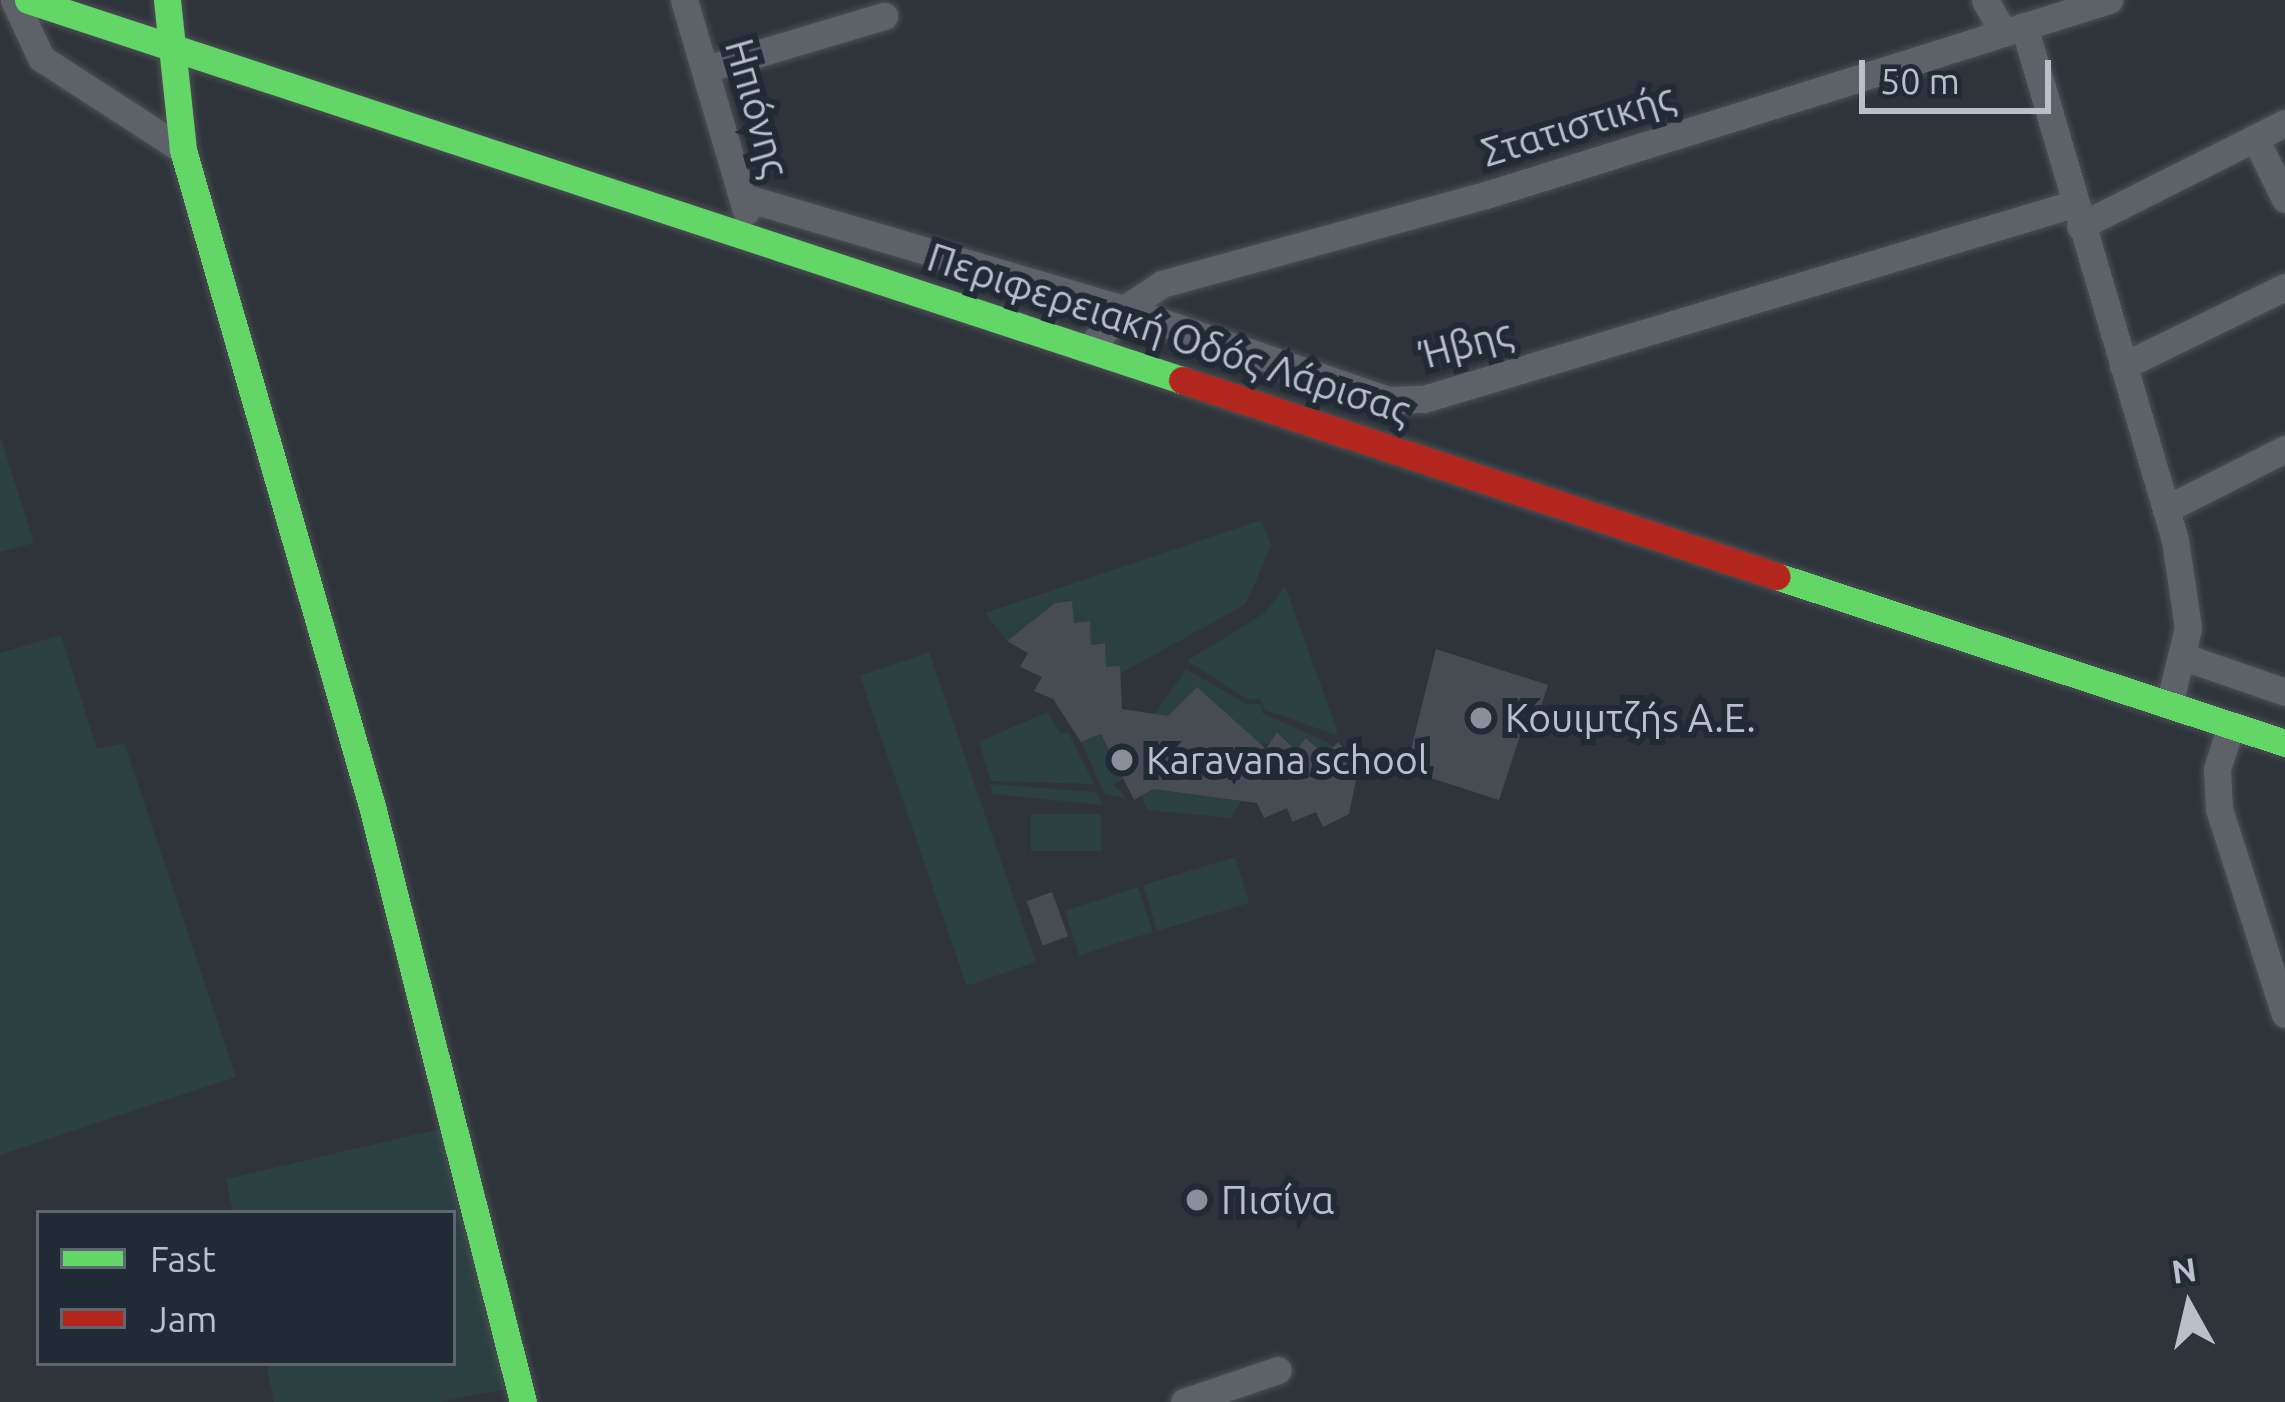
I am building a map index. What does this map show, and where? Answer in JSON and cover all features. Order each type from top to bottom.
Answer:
[{"type":"main road","name":"Περιφερειακή Οδός Λάρισας","points":[[28,0],[2285,743]]},
{"type":"main road","points":[[167,0],[183,150],[372,806],[524,1402]]},
{"type":"street","points":[[14,0],[41,58],[183,150]]},
{"type":"street","name":"Ηπιόνης","points":[[684,0],[752,238]]},
{"type":"street","points":[[1985,0],[2013,29],[2166,509],[2186,602],[2184,657],[2169,705]]},
{"type":"street","name":"Στατιστικής","points":[[1088,349],[1124,309],[1162,284],[1486,195],[2109,0]]},
{"type":"street","points":[[706,69],[884,16]]},
{"type":"street","name":"Ήβης","points":[[743,197],[1124,309],[1389,400],[1424,398],[2076,215],[2285,123]]},
{"type":"street","points":[[2255,138],[2285,199]]},
{"type":"street","points":[[2123,366],[2285,286]]},
{"type":"street","points":[[2166,509],[2285,449]]},
{"type":"street","points":[[2184,657],[2285,692]]},
{"type":"street","points":[[2230,725],[2218,769],[2219,809],[2285,1014]]},
{"type":"street","points":[[1184,1402],[1278,1370]]},
{"type":"green space","points":[[0,435],[34,543],[0,552]]},
{"type":"green space","points":[[1261,520],[1271,545],[1246,604],[1121,673],[1106,667],[1105,643],[1091,645],[1090,621],[1074,623],[1072,601],[1055,603],[1007,641],[985,613]]},
{"type":"green space","points":[[1285,586],[1339,736],[1265,710],[1259,698],[1249,700],[1187,661],[1265,613]]},
{"type":"green space","points":[[61,635],[97,749],[124,743],[236,1077],[0,1155],[0,653]]},
{"type":"green space","points":[[929,652],[1036,962],[967,986],[860,676]]},
{"type":"green space","points":[[1186,669],[1247,704],[1261,704],[1262,713],[1335,746],[1326,756],[1296,751],[1278,732],[1268,744],[1251,742],[1197,687],[1168,716],[1155,714]]},
{"type":"green space","points":[[1047,712],[1061,734],[1068,732],[1094,784],[991,781],[979,742]]},
{"type":"green space","points":[[1101,734],[1124,779],[1113,784],[1128,799],[1105,794],[1081,742]]},
{"type":"green space","points":[[990,784],[1095,792],[1103,805],[993,794]]},
{"type":"green space","points":[[1158,786],[1158,790],[1241,801],[1231,818],[1147,810],[1141,796]]},
{"type":"green space","points":[[1031,814],[1101,814],[1101,851],[1031,851]]},
{"type":"green space","points":[[1235,857],[1249,903],[1157,931],[1143,885]]},
{"type":"green space","points":[[1138,887],[1153,932],[1079,955],[1065,911]]},
{"type":"green space","points":[[456,1125],[523,1386],[439,1402],[274,1402],[267,1366],[456,1366],[456,1210],[232,1210],[226,1179]]},
{"type":"building","points":[[1072,601],[1074,623],[1090,621],[1091,645],[1105,643],[1106,667],[1120,666],[1122,709],[1168,716],[1197,687],[1266,749],[1277,732],[1296,751],[1306,738],[1326,756],[1338,742],[1359,766],[1349,814],[1323,827],[1316,812],[1292,822],[1287,808],[1264,818],[1257,803],[1153,789],[1134,800],[1101,734],[1081,742],[1053,699],[1034,691],[1042,677],[1020,667],[1028,653],[1007,641],[1055,603]]},
{"type":"building","name":"Κουιμτζήs Α.Ε.","points":[[1436,649],[1548,685],[1531,737],[1521,733],[1499,800],[1406,770]]},
{"type":"building","points":[[1052,892],[1068,936],[1043,945],[1027,901]]},
{"type":"traffic: fast","points":[[28,0],[1182,380]]},
{"type":"traffic: fast","points":[[167,0],[183,150],[372,806],[523,1402]]},
{"type":"traffic: fast","points":[[1776,576],[2285,743]]},
{"type":"traffic: jam","points":[[1182,380],[1776,576]]},
{"type":"place","name":"Κουιμτζήs Α.Ε.","points":[[1481,718]]},
{"type":"place","name":"Karavana school","points":[[1122,760]]},
{"type":"place","name":"Πισίνα","points":[[1197,1200]]}]
